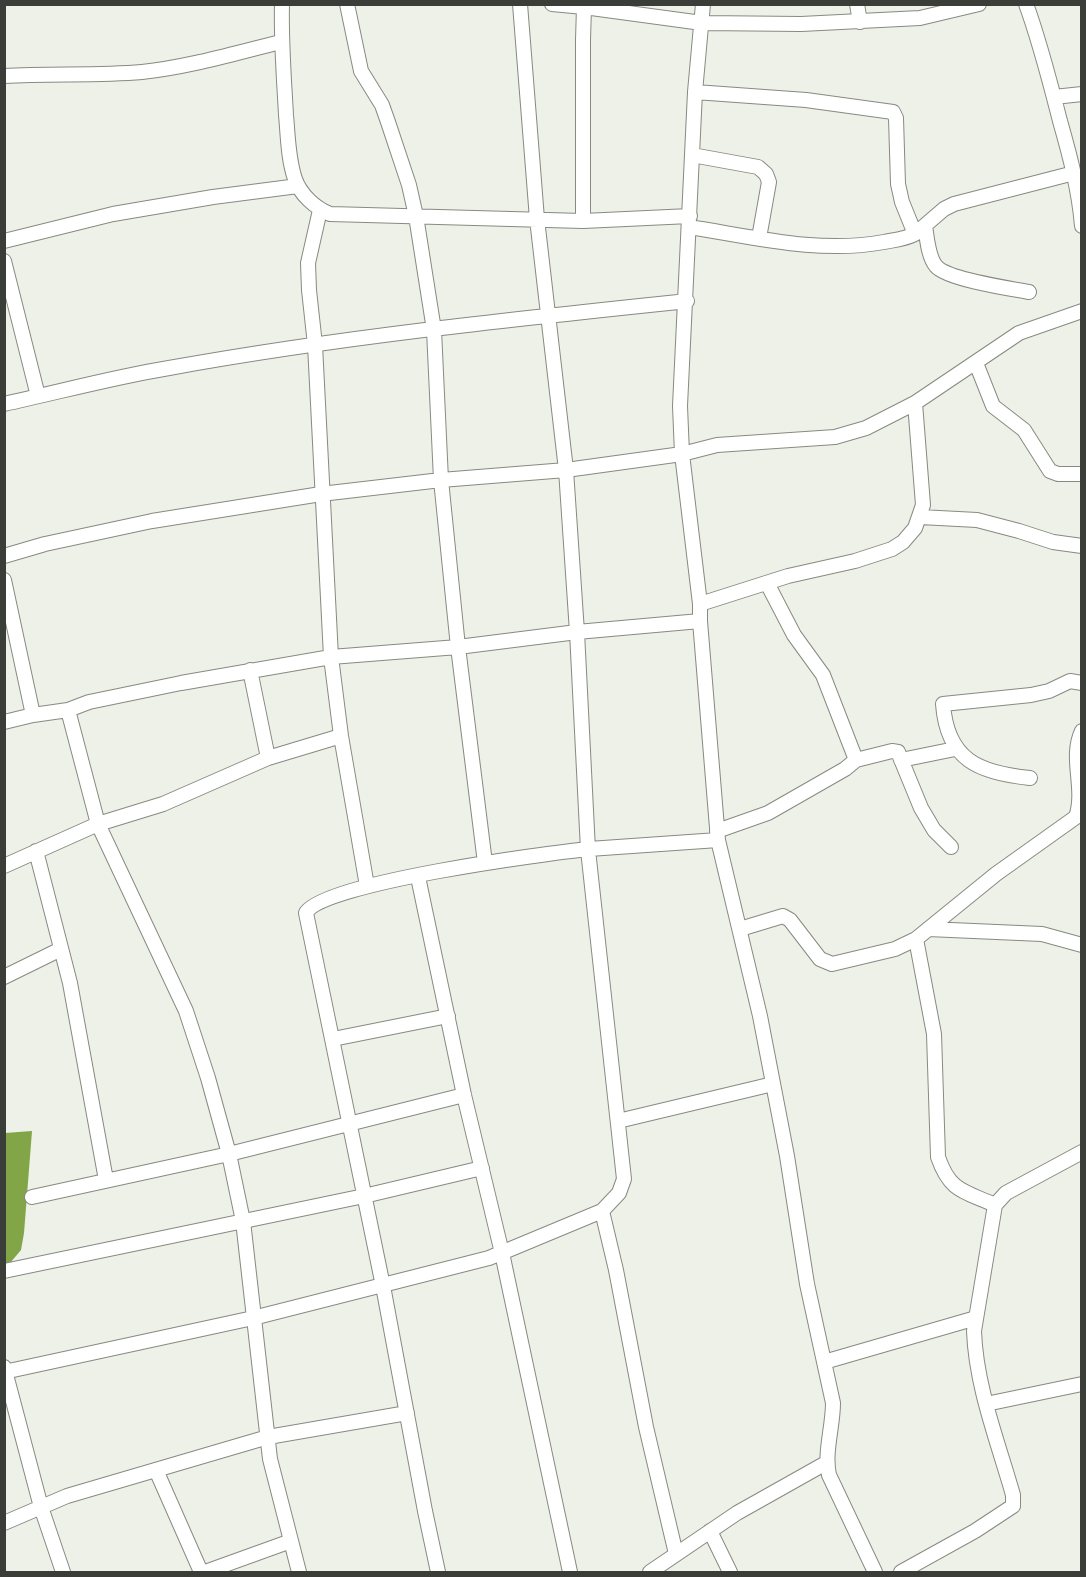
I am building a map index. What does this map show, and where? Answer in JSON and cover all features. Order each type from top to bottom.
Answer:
[{"type":"street","points":[[282,4],[281,42],[289,148],[294,177],[298,186],[320,210],[330,214],[583,221],[690,221],[759,238],[806,246],[837,247],[874,244],[920,230],[944,209],[954,204],[1074,173]]},
{"type":"street","points":[[347,4],[361,71],[382,105],[410,185],[416,216],[434,330],[441,480],[458,647],[485,863]]},
{"type":"street","points":[[63,1572],[41,1507],[5,1370],[253,1318],[383,1286],[502,1253],[602,1211],[619,1193],[624,1179],[588,849],[566,470],[537,219],[520,4]]},
{"type":"street","points":[[552,4],[702,23],[801,24],[920,18],[980,4]]},
{"type":"street","points":[[703,4],[695,92],[687,301],[680,406],[682,453],[700,604],[717,836],[760,1016],[807,1284],[833,1403],[833,1422],[826,1462],[875,1572]]},
{"type":"street","points":[[857,4],[860,22]]},
{"type":"street","points":[[1026,4],[1036,31],[1074,173],[1080,198],[1082,226]]},
{"type":"street","points":[[583,221],[584,7]]},
{"type":"street","points":[[4,76],[106,75],[145,72],[177,67],[281,42]]},
{"type":"street","points":[[695,92],[806,100],[891,111],[896,118],[898,184],[902,202],[920,230],[933,262],[939,270],[977,283],[1029,292]]},
{"type":"street","points":[[1054,97],[1082,94]]},
{"type":"street","points":[[692,155],[758,167],[764,171],[769,182],[759,238]]},
{"type":"street","points":[[4,241],[113,214],[213,197],[298,186]]},
{"type":"street","points":[[320,210],[308,263],[315,345],[331,657],[341,736],[367,886]]},
{"type":"street","points":[[4,261],[38,396]]},
{"type":"street","points":[[4,404],[167,368],[315,345],[547,315],[687,301]]},
{"type":"street","points":[[4,556],[45,544],[152,521],[321,494],[441,480],[566,470],[682,453],[717,445],[820,440],[835,437],[866,428],[915,403],[1020,333],[1082,311]]},
{"type":"street","points":[[976,363],[993,406],[1022,427],[1050,471],[1058,474],[1082,474]]},
{"type":"street","points":[[700,604],[767,583],[855,561],[892,549],[903,542],[915,528],[923,504],[915,403]]},
{"type":"street","points":[[920,516],[976,520],[1053,542],[1082,546]]},
{"type":"street","points":[[4,580],[33,715]]},
{"type":"street","points":[[767,583],[794,635],[823,675],[856,760]]},
{"type":"street","points":[[4,722],[68,710],[89,702],[250,670],[331,657],[458,647],[577,632],[700,621]]},
{"type":"street","points":[[250,670],[268,758]]},
{"type":"street","points":[[1030,778],[999,774],[981,768],[955,749],[942,705],[1031,695],[1049,691],[1070,681],[1082,683]]},
{"type":"street","points":[[68,710],[99,824],[186,1011],[228,1154],[243,1221],[270,1459],[299,1572]]},
{"type":"street","points":[[740,929],[783,916],[790,920],[820,959],[832,964],[895,949],[916,939],[996,874],[1076,817],[1081,797],[1077,748],[1082,731]]},
{"type":"street","points":[[4,866],[99,824],[163,804],[268,758],[341,736]]},
{"type":"street","points":[[901,760],[955,749]]},
{"type":"street","points":[[438,1572],[383,1286],[306,913],[314,904],[367,886],[485,863],[588,849],[717,836],[768,813],[845,769],[856,760],[892,751],[898,752],[921,808],[934,830],[951,847]]},
{"type":"street","points":[[36,851],[72,995],[106,1180]]},
{"type":"street","points":[[418,877],[570,1572]]},
{"type":"street","points":[[928,929],[1042,934],[1082,945]]},
{"type":"street","points":[[916,939],[934,1034],[938,1157],[943,1172],[952,1185],[995,1205]]},
{"type":"street","points":[[4,977],[61,949]]},
{"type":"street","points":[[333,1039],[448,1016]]},
{"type":"street","points":[[618,1121],[773,1084]]},
{"type":"street","points":[[32,1197],[228,1154],[464,1095]]},
{"type":"street","points":[[901,1572],[975,1531],[1013,1506],[1014,1495],[986,1404],[975,1341],[976,1318],[995,1205],[1006,1193],[1082,1152]]},
{"type":"street","points":[[4,1271],[364,1196],[482,1168]]},
{"type":"street","points":[[602,1211],[616,1270],[646,1427],[676,1554]]},
{"type":"street","points":[[824,1362],[976,1318]]},
{"type":"street","points":[[986,1404],[1082,1384]]},
{"type":"street","points":[[4,1524],[67,1496],[268,1437],[407,1413]]},
{"type":"street","points":[[650,1572],[737,1513],[826,1462]]},
{"type":"street","points":[[156,1470],[203,1572],[291,1541]]},
{"type":"street","points":[[710,1531],[730,1572]]},
{"type":"shaded area","points":[[32,1131],[21,1250],[5,1269],[5,1133]]}]
